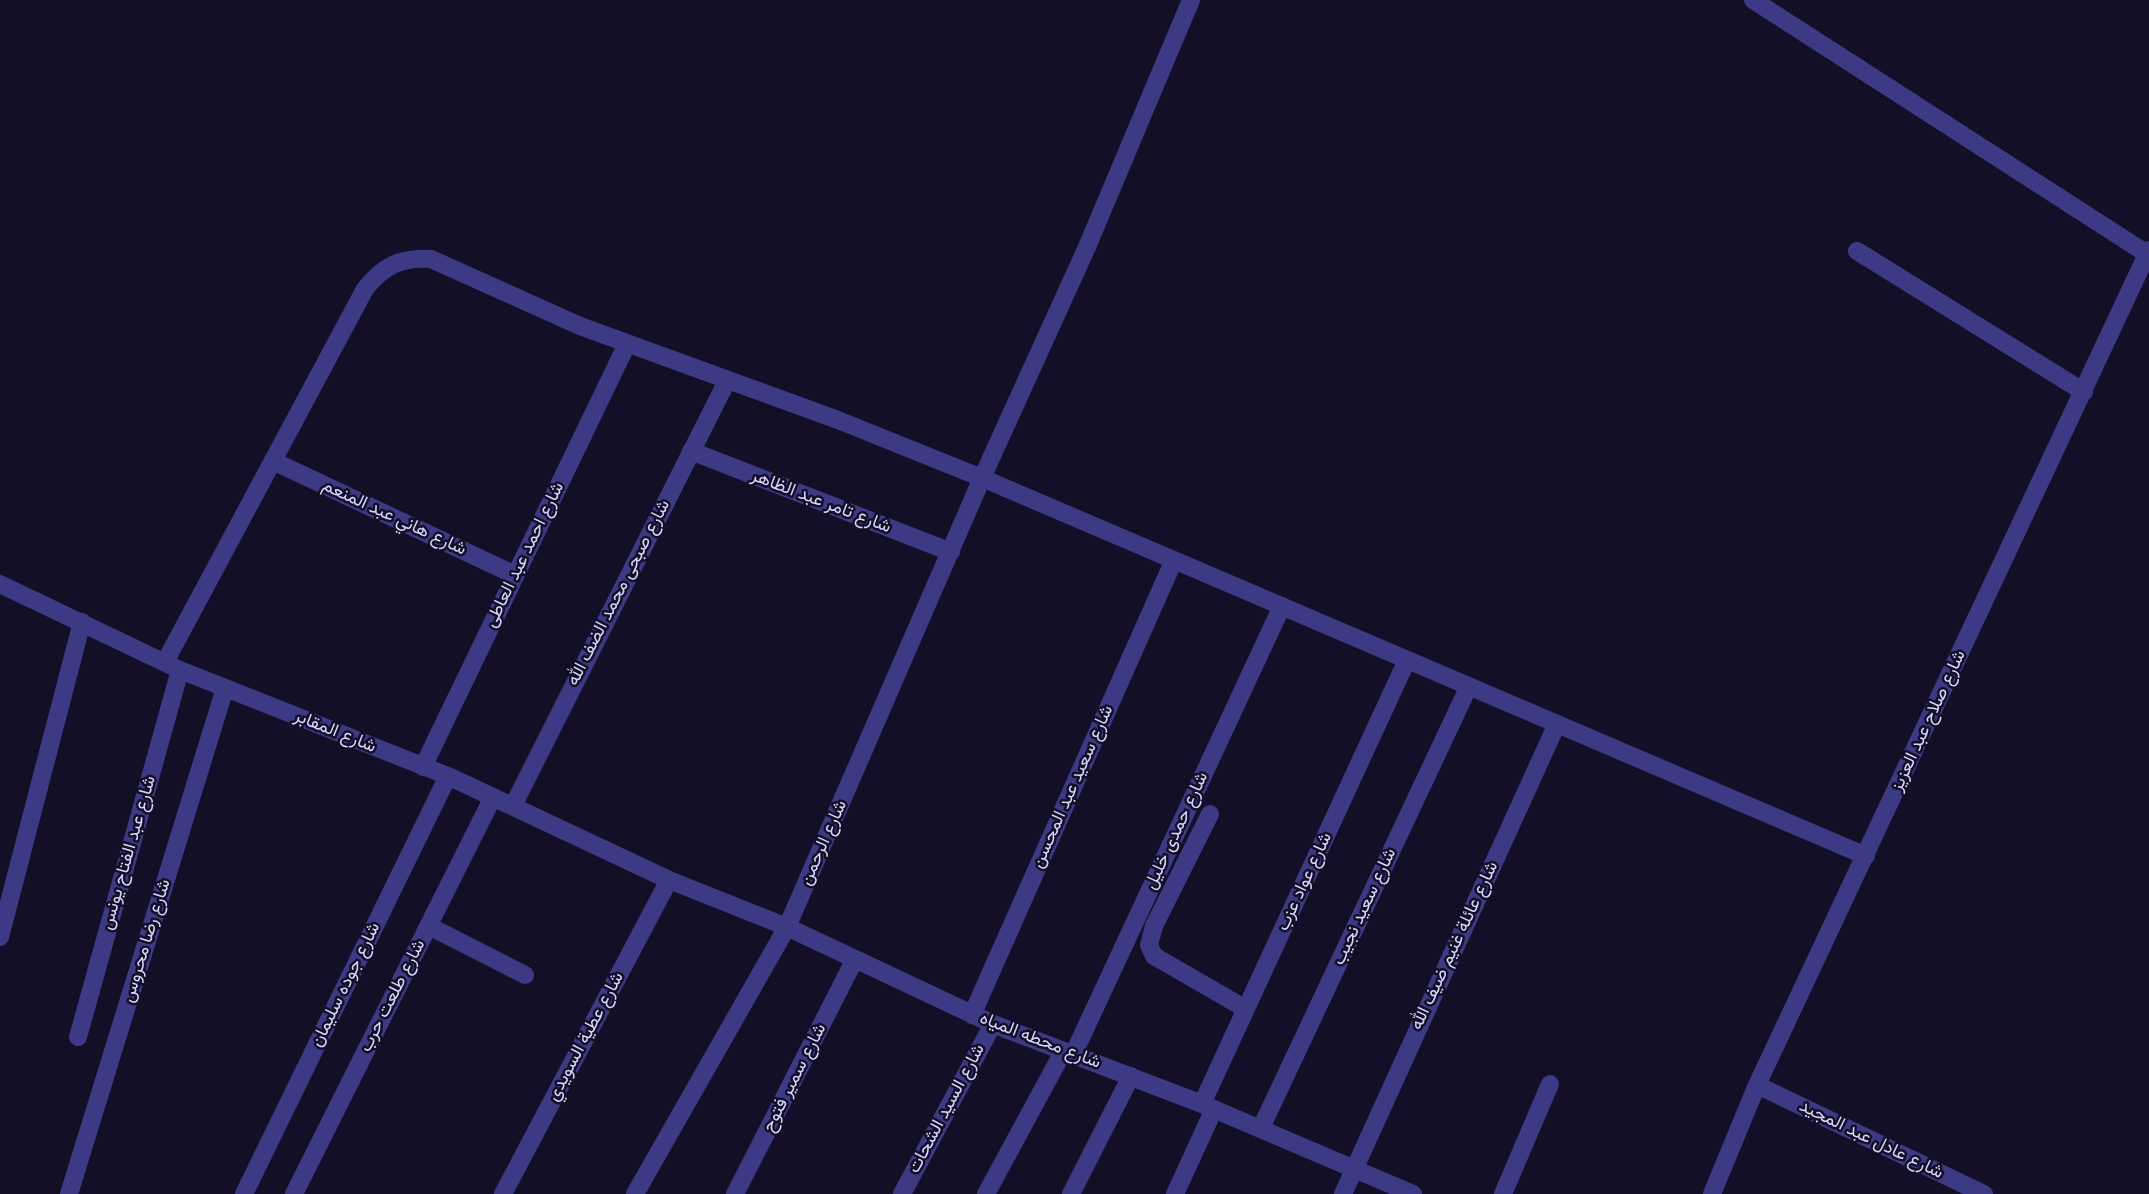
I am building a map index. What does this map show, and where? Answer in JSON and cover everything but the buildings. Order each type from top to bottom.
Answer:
[{"type":"street","name":"شارع الرحمن","points":[[635,1194],[787,928],[982,478],[1087,247],[1191,0]]},
{"type":"street","points":[[1753,0],[2148,252]]},
{"type":"street","points":[[1857,251],[2084,391]]},
{"type":"street","name":"شارع صلاح عبد العزيز","points":[[1712,1194],[1757,1085],[2148,252]]},
{"type":"street","name":"شارع عبد الفتاح يونس","points":[[78,1037],[172,666],[272,461],[365,289],[377,274],[393,263],[411,258],[431,259],[580,326],[838,420],[982,478],[1469,686],[1556,726],[1866,856]]},
{"type":"street","name":"شارع احمد عبد العاطى","points":[[423,767],[627,344]]},
{"type":"street","name":"شارع صبحى محمد الضف الله","points":[[513,806],[726,381]]},
{"type":"street","name":"شارع تامر عبد الظاهر","points":[[691,451],[951,552]]},
{"type":"street","name":"شارع هاني عبد المنعم","points":[[272,461],[515,575]]},
{"type":"street","name":"شارع سعيد عبد المحسن","points":[[972,1015],[1174,560]]},
{"type":"street","name":"شارع المقابر","points":[[0,584],[172,666],[448,776],[669,880]]},
{"type":"street","name":"شارع حمدى خليل","points":[[986,1194],[1068,1054],[1282,606]]},
{"type":"street","points":[[0,937],[82,622]]},
{"type":"street","name":"شارع عواد عزب","points":[[1175,1194],[1246,1009],[1407,660]]},
{"type":"street","name":"شارع سعيد نجيب","points":[[1261,1128],[1469,686]]},
{"type":"street","name":"شارع رضا محروس","points":[[69,1194],[225,688]]},
{"type":"street","name":"شارع عائلة غنيم ضيف الله","points":[[1343,1194],[1353,1166],[1556,726]]},
{"type":"street","name":"شارع جوده سليمان","points":[[244,1194],[448,776]]},
{"type":"street","name":"شارع طلعت حرب","points":[[294,1194],[492,799]]},
{"type":"street","points":[[1210,814],[1154,926],[1149,945],[1154,956],[1246,1009]]},
{"type":"street","name":"شارع محطه المياه","points":[[669,880],[787,928],[993,1024],[1208,1106],[1413,1194]]},
{"type":"street","name":"شارع عطية السويدي","points":[[503,1194],[669,880]]},
{"type":"street","points":[[429,926],[525,975]]},
{"type":"street","name":"شارع سمير فتوح","points":[[735,1194],[855,961]]},
{"type":"street","name":"شارع السيد الشحات","points":[[902,1194],[993,1024]]},
{"type":"street","points":[[1071,1194],[1131,1076]]},
{"type":"street","points":[[1503,1194],[1550,1084]]},
{"type":"street","name":"شارع عادل عبد المجيد","points":[[1757,1085],[1984,1194]]}]
